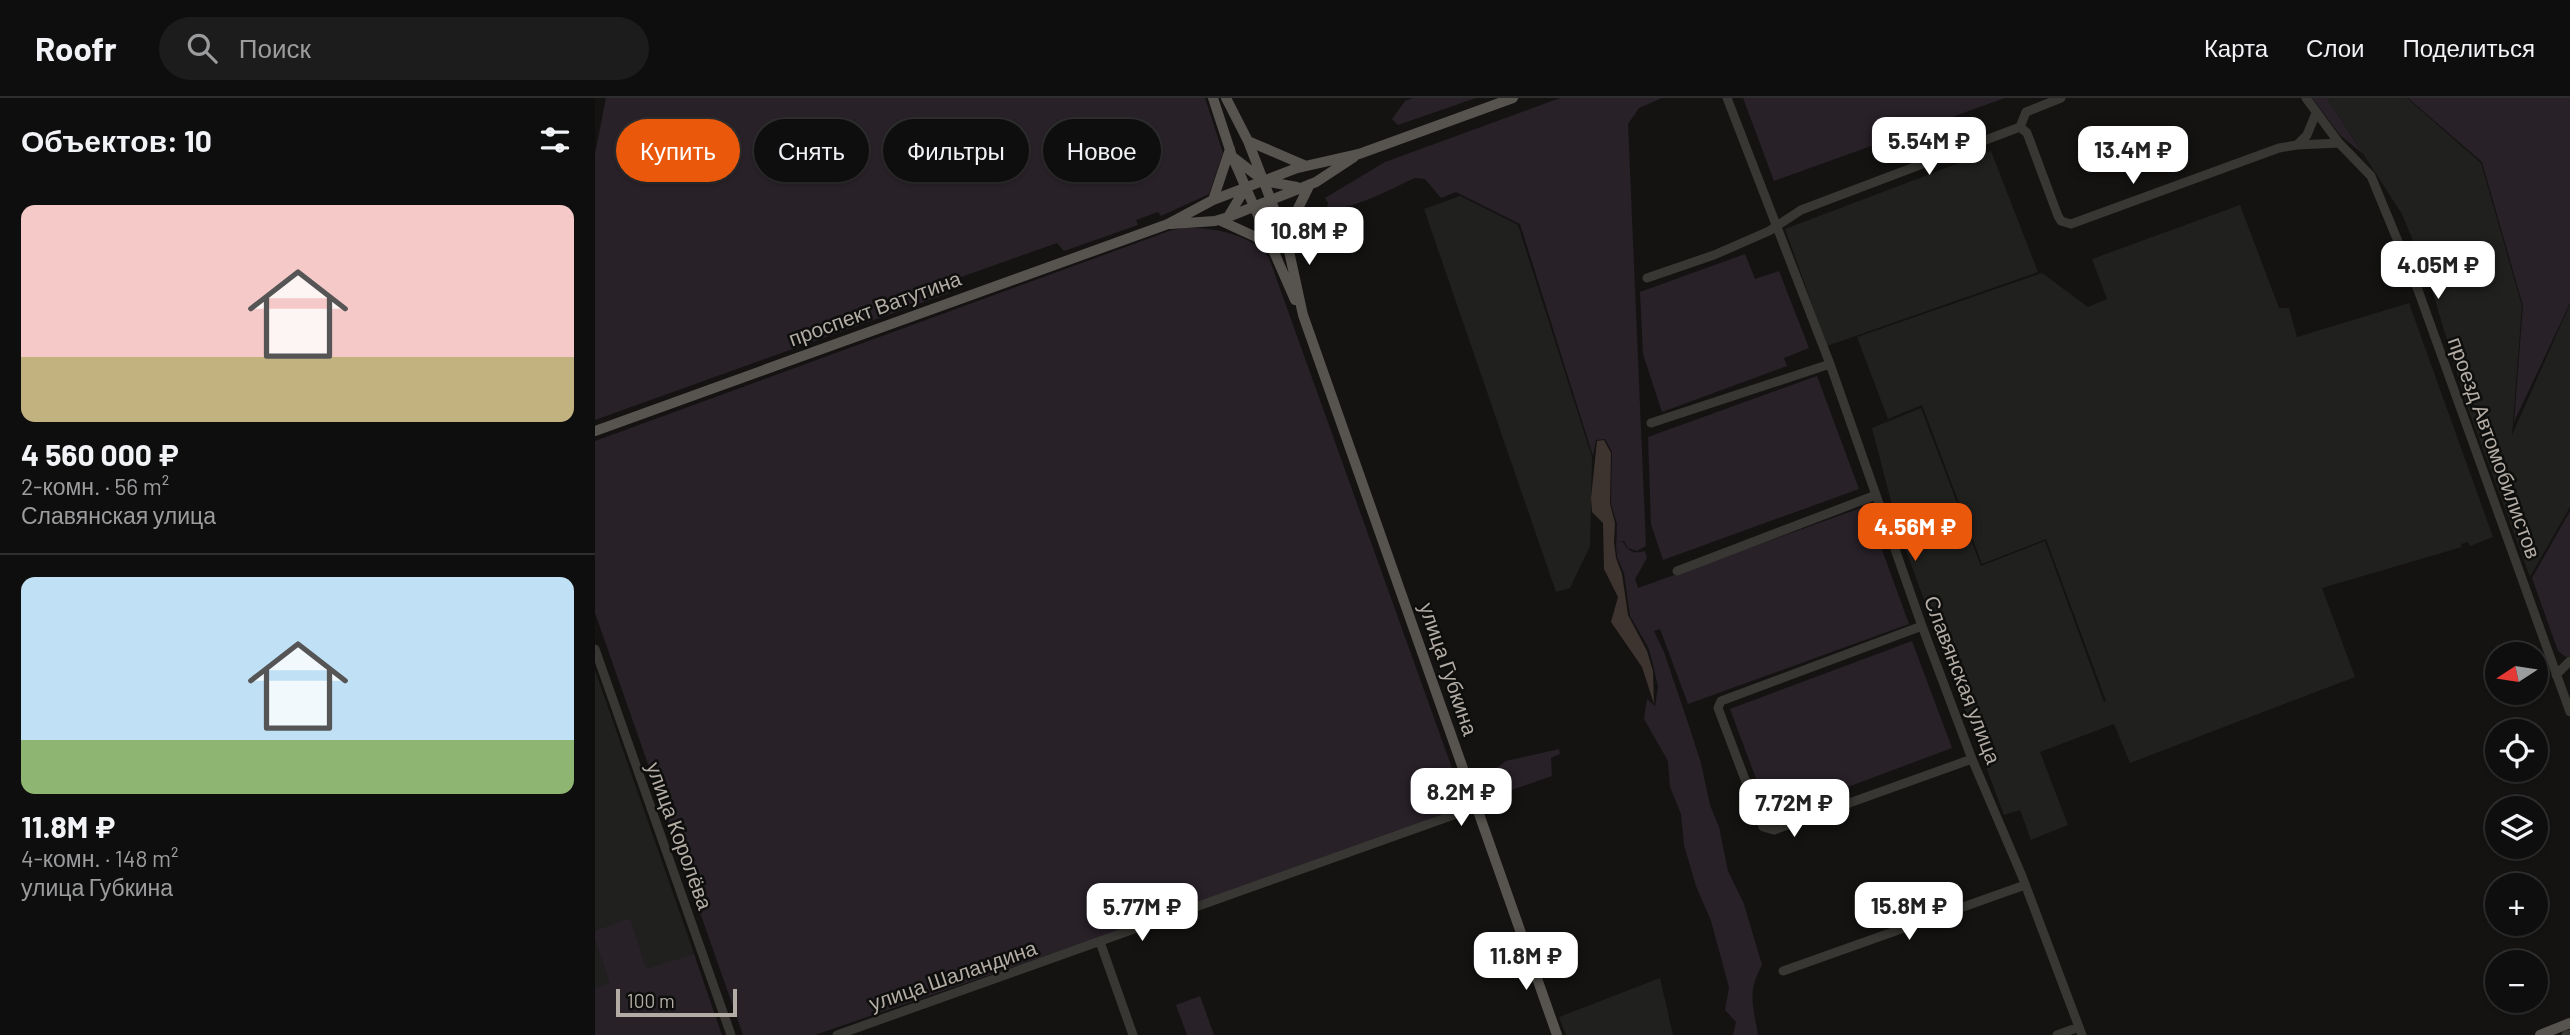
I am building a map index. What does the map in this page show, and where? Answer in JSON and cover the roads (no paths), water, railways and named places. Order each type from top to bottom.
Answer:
[{"type":"main road","name":"улица Губкина","points":[[1213,98],[1231,153],[1303,315],[1557,1035]]},
{"type":"main road","name":"улица Губкина","points":[[1226,98],[1249,144],[1284,232],[1303,315]]},
{"type":"main road","name":"проспект Ватутина","points":[[1168,224],[1224,218],[1306,185],[1334,164],[1513,98]]},
{"type":"main road","points":[[1231,153],[1244,158],[1249,144]]},
{"type":"main road","points":[[1249,144],[1301,167]]},
{"type":"main road","points":[[1224,218],[1239,200],[1252,173],[1249,144]]},
{"type":"main road","points":[[1231,153],[1264,181],[1279,185],[1306,185]]},
{"type":"main road","points":[[1216,199],[1231,153]]},
{"type":"main road","name":"проспект Ватутина","points":[[595,430],[1168,224],[1216,199],[1301,167],[1334,164]]},
{"type":"main road","points":[[1267,238],[1271,200],[1288,173],[1301,167]]},
{"type":"main road","points":[[1301,167],[1293,179],[1306,185]]},
{"type":"main road","points":[[1284,232],[1306,185]]},
{"type":"main road","points":[[1216,199],[1239,200],[1254,207],[1268,215],[1284,232]]},
{"type":"main road","points":[[1216,199],[1228,204],[1224,218]]},
{"type":"main road","points":[[1224,218],[1267,238]]},
{"type":"main road","points":[[1267,238],[1272,226],[1284,232]]},
{"type":"main road","points":[[2540,1035],[2570,1023]]},
{"type":"street","name":"Славянская улица","points":[[1727,98],[1830,364],[1921,626],[2081,1031]]},
{"type":"street","points":[[1647,278],[1714,255],[1776,227],[1801,210],[2020,127],[2027,112],[2061,98]]},
{"type":"street","name":"проезд Автомобилистов","points":[[2306,98],[2339,143],[2371,176],[2418,290],[2570,712]]},
{"type":"street","points":[[2297,145],[2307,135],[2316,113]]},
{"type":"street","points":[[2020,127],[2027,133],[2058,216],[2061,221],[2071,224],[2241,161],[2297,145],[2339,143]]},
{"type":"street","points":[[1651,423],[1830,364]]},
{"type":"street","points":[[1677,571],[1876,495]]},
{"type":"street","points":[[1921,626],[1721,701],[1718,708],[1763,827],[1774,830],[1972,759]]},
{"type":"street","name":"улица Королёва","points":[[595,649],[731,1035]]},
{"type":"street","points":[[2556,675],[2570,661]]},
{"type":"street","name":"улица Шаландина","points":[[837,1035],[1476,807]]},
{"type":"street","points":[[1783,971],[2025,885]]},
{"type":"street","points":[[1100,943],[1133,1035]]},
{"type":"street","points":[[2057,1035],[2081,1031]]}]
